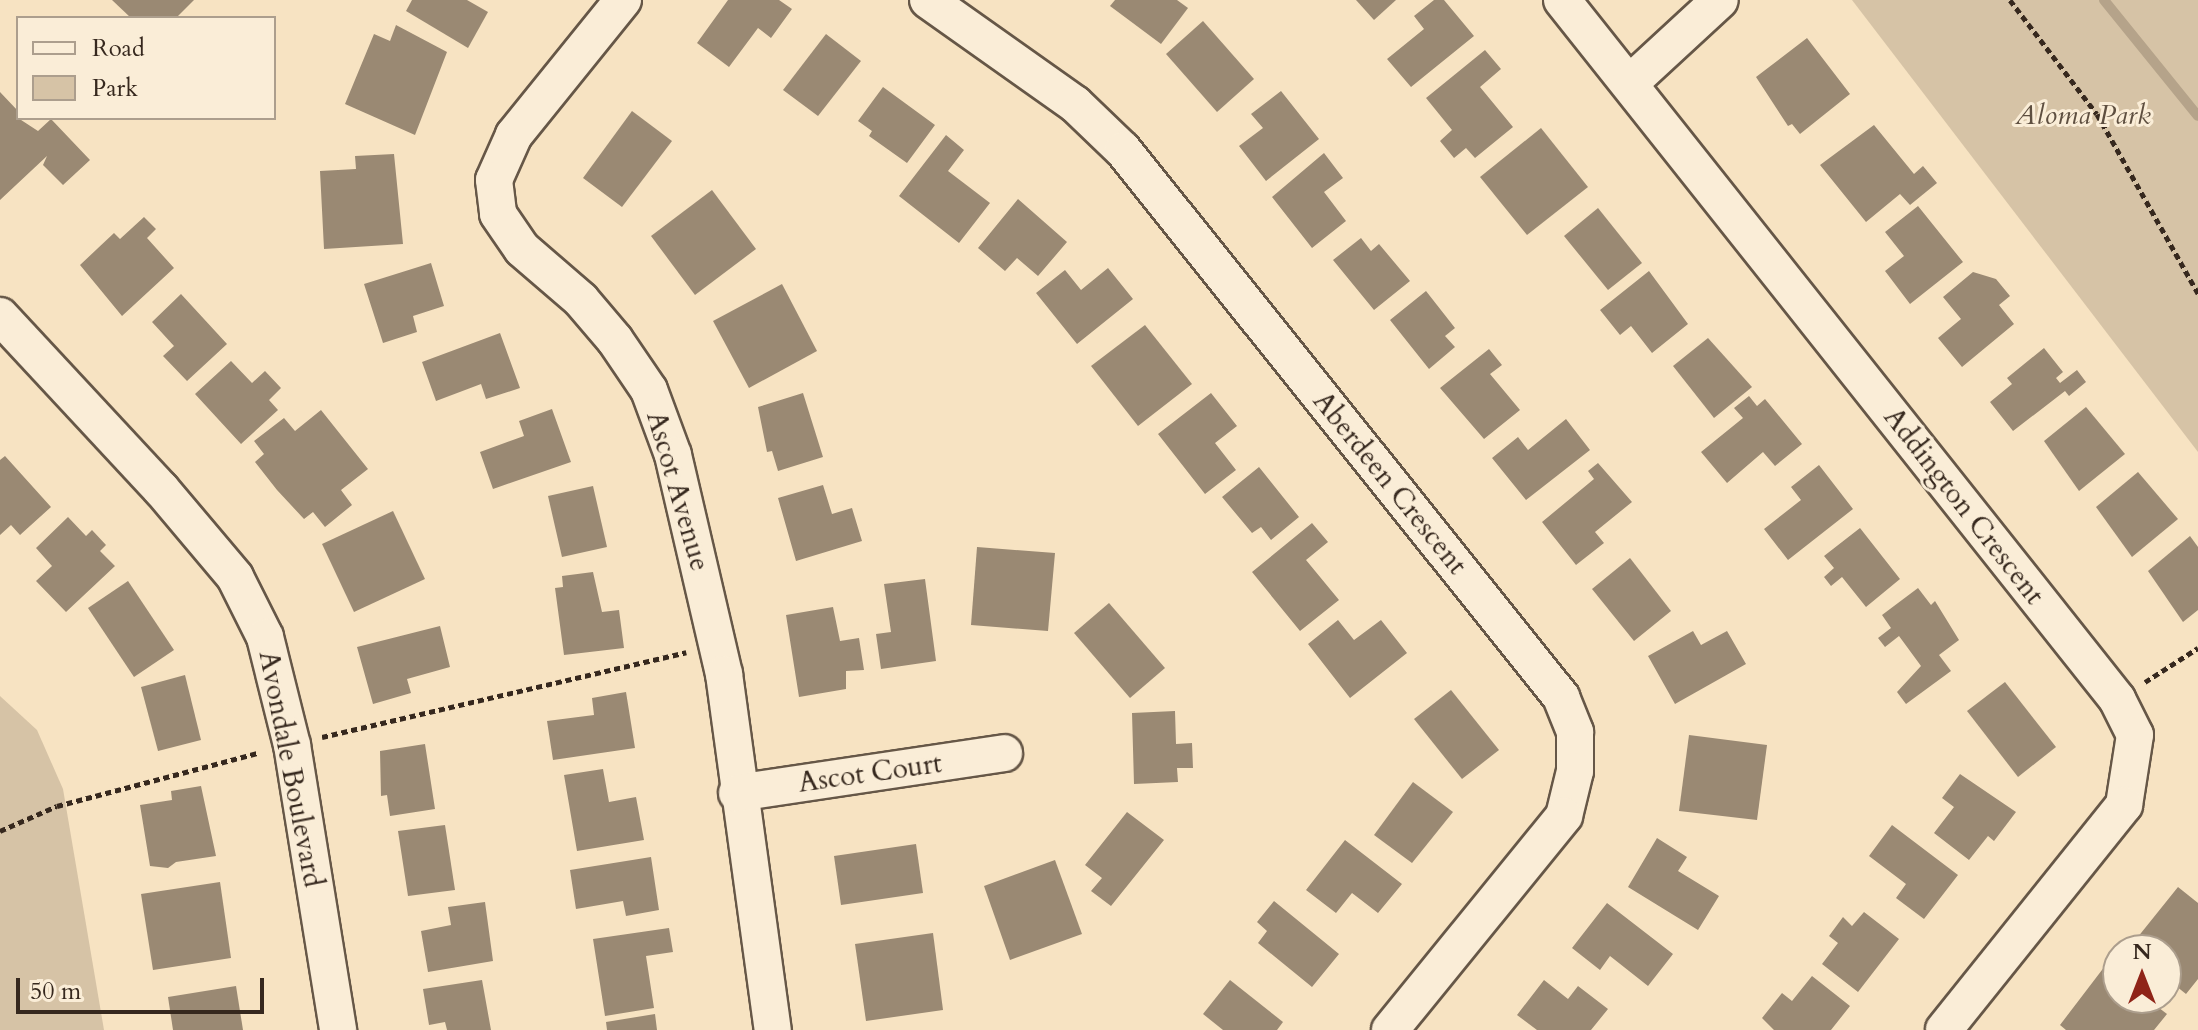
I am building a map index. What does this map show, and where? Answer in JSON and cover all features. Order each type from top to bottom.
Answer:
[{"type":"street","name":"Ascot Avenue","points":[[623,0],[514,135],[494,180],[498,214],[522,249],[581,300],[649,390],[687,500],[718,644],[773,1030]]},
{"type":"street","name":"Aberdeen Crescent","points":[[928,0],[1075,104],[1123,150],[1561,697],[1575,732],[1575,771],[1564,816],[1390,1030]]},
{"type":"street","name":"Addington Crescent","points":[[1562,0],[2117,699],[2135,735],[2124,805],[1944,1030]]},
{"type":"street","points":[[1630,83],[1720,0]]},
{"type":"street","name":"Avondale Boulevard","points":[[0,316],[161,489],[235,577],[265,637],[292,745],[338,1030]]},
{"type":"street","name":"Ascot Court","points":[[737,793],[1004,753]]},
{"type":"path","points":[[2010,0],[2097,114],[2198,293]]},
{"type":"path","points":[[0,831],[57,806],[292,745],[718,644]]},
{"type":"path","points":[[2117,699],[2198,648]]},
{"type":"green space","name":"Aloma Park","points":[[1852,0],[2198,0],[2198,452]]},
{"type":"green space","points":[[0,696],[37,730],[63,789],[104,1030],[0,1030]]},
{"type":"building","points":[[112,0],[194,0],[178,16],[129,16]]},
{"type":"building","points":[[412,0],[467,0],[488,12],[468,48],[406,11]]},
{"type":"building","points":[[728,0],[779,0],[792,9],[771,38],[758,28],[729,67],[697,43]]},
{"type":"building","points":[[1115,0],[1177,0],[1188,8],[1161,44],[1110,6]]},
{"type":"building","points":[[1356,0],[1396,0],[1374,20]]},
{"type":"building","points":[[1434,0],[1444,0],[1474,36],[1411,87],[1387,59],[1424,29],[1414,16]]},
{"type":"building","points":[[1203,21],[1254,79],[1217,112],[1166,54]]},
{"type":"building","points":[[396,25],[447,52],[415,135],[345,104],[374,34],[390,41]]},
{"type":"building","points":[[826,34],[861,61],[818,116],[783,90]]},
{"type":"building","points":[[1807,38],[1850,94],[1800,134],[1792,124],[1788,126],[1756,77]]},
{"type":"building","points":[[1485,50],[1501,69],[1480,87],[1513,127],[1475,158],[1466,148],[1454,158],[1440,141],[1452,130],[1426,98]]},
{"type":"building","points":[[883,87],[935,125],[907,163],[869,136],[872,131],[858,121]]},
{"type":"building","points":[[1281,91],[1319,139],[1266,181],[1239,146],[1263,128],[1251,114]]},
{"type":"building","points":[[0,92],[16,109],[16,120],[38,131],[52,120],[90,160],[63,185],[43,165],[47,156],[0,200]]},
{"type":"building","points":[[632,111],[672,141],[622,207],[583,178]]},
{"type":"building","points":[[1874,125],[1914,174],[1923,166],[1937,183],[1910,205],[1900,194],[1866,222],[1820,165]]},
{"type":"building","points":[[1541,128],[1588,187],[1527,235],[1480,177]]},
{"type":"building","points":[[946,135],[964,150],[948,171],[990,203],[959,243],[899,196]]},
{"type":"building","points":[[1324,153],[1343,178],[1324,192],[1346,221],[1312,248],[1272,197]]},
{"type":"building","points":[[394,154],[403,244],[324,249],[320,171],[356,169],[355,156]]},
{"type":"building","points":[[712,190],[756,249],[695,295],[651,236]]},
{"type":"building","points":[[1018,199],[1067,242],[1038,276],[1017,258],[1005,271],[978,248]]},
{"type":"building","points":[[1918,206],[1963,262],[1910,304],[1885,271],[1904,256],[1885,232]]},
{"type":"building","points":[[1598,208],[1642,263],[1608,290],[1564,236]]},
{"type":"building","points":[[144,217],[156,229],[147,238],[174,268],[122,316],[80,265],[114,233],[120,239]]},
{"type":"building","points":[[1361,238],[1371,251],[1379,244],[1410,281],[1374,310],[1333,260]]},
{"type":"building","points":[[431,263],[444,306],[413,316],[417,332],[383,343],[364,284]]},
{"type":"building","points":[[1108,268],[1133,299],[1077,344],[1036,293],[1065,270],[1081,290]]},
{"type":"building","points":[[1649,271],[1688,324],[1652,353],[1631,326],[1620,335],[1600,310]]},
{"type":"building","points":[[1973,272],[1996,279],[2010,296],[1999,305],[2014,324],[1962,367],[1938,338],[1961,319],[1943,297]]},
{"type":"building","points":[[782,284],[817,351],[749,388],[713,321]]},
{"type":"building","points":[[1426,291],[1455,328],[1445,336],[1455,347],[1429,369],[1390,320]]},
{"type":"building","points":[[181,294],[227,344],[187,381],[163,356],[174,346],[152,322]]},
{"type":"building","points":[[1145,325],[1192,384],[1138,426],[1091,366]]},
{"type":"building","points":[[500,333],[520,388],[486,399],[481,384],[436,401],[422,362]]},
{"type":"building","points":[[1708,338],[1752,387],[1714,418],[1673,366]]},
{"type":"building","points":[[2044,348],[2063,372],[2056,378],[2060,383],[2077,370],[2086,382],[2069,396],[2065,391],[2013,431],[1990,402],[2012,384],[2007,378]]},
{"type":"building","points":[[1489,349],[1502,365],[1490,374],[1520,410],[1484,439],[1440,388]]},
{"type":"building","points":[[231,361],[252,383],[265,371],[281,388],[269,400],[278,410],[241,444],[195,394]]},
{"type":"building","points":[[803,393],[823,457],[778,471],[772,451],[767,452],[758,407]]},
{"type":"building","points":[[1211,393],[1237,426],[1215,443],[1236,470],[1205,494],[1158,434]]},
{"type":"building","points":[[1749,396],[1757,406],[1765,399],[1802,444],[1775,466],[1763,452],[1727,483],[1701,452],[1743,418],[1734,408]]},
{"type":"building","points":[[2086,407],[2125,454],[2079,491],[2044,441]]},
{"type":"building","points":[[552,409],[571,462],[493,489],[480,452],[524,436],[519,421]]},
{"type":"building","points":[[321,410],[368,469],[341,490],[352,505],[325,527],[313,512],[304,519],[277,490],[255,462],[264,454],[254,441],[284,418],[295,431]]},
{"type":"building","points":[[1566,419],[1590,450],[1526,500],[1492,458],[1518,437],[1528,450]]},
{"type":"building","points":[[5,456],[51,507],[20,535],[11,525],[0,535],[0,460]]},
{"type":"building","points":[[1598,463],[1632,502],[1595,532],[1604,543],[1576,565],[1542,522],[1594,479],[1588,471]]},
{"type":"building","points":[[1819,465],[1853,509],[1788,560],[1764,529],[1801,500],[1791,487]]},
{"type":"building","points":[[1259,467],[1299,517],[1271,540],[1261,527],[1252,533],[1222,497]]},
{"type":"building","points":[[2138,472],[2178,519],[2132,557],[2096,507]]},
{"type":"building","points":[[823,485],[832,514],[852,508],[862,541],[796,561],[778,498]]},
{"type":"building","points":[[593,486],[607,547],[562,557],[548,496]]},
{"type":"building","points":[[393,511],[425,579],[354,612],[322,544]]},
{"type":"building","points":[[68,517],[86,536],[92,530],[106,545],[100,551],[115,566],[66,612],[36,581],[52,566],[36,548]]},
{"type":"building","points":[[1312,523],[1328,542],[1306,560],[1339,600],[1300,631],[1252,572]]},
{"type":"building","points":[[1860,528],[1900,579],[1866,607],[1842,577],[1831,586],[1824,577],[1834,568],[1824,556]]},
{"type":"building","points":[[2190,536],[2198,547],[2198,610],[2183,622],[2148,571]]},
{"type":"building","points":[[977,547],[1055,553],[1048,631],[971,625]]},
{"type":"building","points":[[1630,558],[1671,611],[1634,641],[1592,589]]},
{"type":"building","points":[[593,572],[602,612],[619,610],[624,648],[564,655],[555,588],[563,587],[562,576]]},
{"type":"building","points":[[925,579],[936,661],[881,669],[876,634],[891,632],[884,584]]},
{"type":"building","points":[[128,581],[174,650],[134,677],[88,608]]},
{"type":"building","points":[[1918,588],[1931,605],[1935,601],[1959,640],[1939,655],[1951,671],[1906,704],[1897,692],[1921,666],[1899,636],[1885,647],[1878,638],[1891,628],[1882,615]]},
{"type":"building","points":[[1109,603],[1165,668],[1130,698],[1074,633]]},
{"type":"building","points":[[833,607],[840,641],[859,638],[864,670],[846,671],[846,689],[799,697],[786,615]]},
{"type":"building","points":[[1338,620],[1354,640],[1381,620],[1407,653],[1350,698],[1308,644]]},
{"type":"building","points":[[440,626],[450,667],[407,679],[411,693],[373,704],[357,647]]},
{"type":"building","points":[[1693,631],[1701,645],[1727,631],[1746,664],[1675,704],[1648,656]]},
{"type":"building","points":[[185,675],[201,740],[158,751],[141,687]]},
{"type":"building","points":[[2005,682],[2056,747],[2018,777],[1967,711]]},
{"type":"building","points":[[1451,690],[1499,750],[1462,779],[1414,719]]},
{"type":"building","points":[[626,692],[635,748],[553,760],[547,721],[594,715],[592,698]]},
{"type":"building","points":[[1175,711],[1176,744],[1192,743],[1193,768],[1177,768],[1178,782],[1134,784],[1132,713]]},
{"type":"building","points":[[1689,735],[1767,745],[1757,820],[1679,811]]},
{"type":"building","points":[[425,744],[435,809],[390,816],[387,795],[381,796],[380,751]]},
{"type":"building","points":[[603,769],[609,802],[636,797],[644,840],[577,851],[564,775]]},
{"type":"building","points":[[1960,774],[2016,812],[1994,841],[1988,836],[1969,860],[1934,833],[1954,807],[1942,798]]},
{"type":"building","points":[[1413,782],[1453,812],[1412,863],[1374,835]]},
{"type":"building","points":[[201,786],[216,856],[176,862],[168,868],[150,866],[140,805],[172,800],[171,791]]},
{"type":"building","points":[[1127,812],[1164,840],[1111,906],[1091,891],[1102,878],[1085,865]]},
{"type":"building","points":[[445,825],[455,890],[408,896],[398,831]]},
{"type":"building","points":[[1892,825],[1958,875],[1924,919],[1896,898],[1906,884],[1869,856]]},
{"type":"building","points":[[1657,838],[1687,857],[1678,871],[1719,896],[1698,930],[1628,887]]},
{"type":"building","points":[[1345,840],[1402,884],[1378,913],[1352,893],[1336,913],[1306,890]]},
{"type":"building","points":[[916,844],[923,893],[841,905],[834,856]]},
{"type":"building","points":[[651,857],[659,910],[626,916],[623,901],[576,909],[570,870]]},
{"type":"building","points":[[1055,860],[1082,934],[1010,960],[984,886]]},
{"type":"building","points":[[220,882],[231,958],[153,970],[141,894]]},
{"type":"building","points":[[2178,887],[2198,903],[2198,979],[2186,994],[2182,991],[2182,934],[2140,934]]},
{"type":"building","points":[[1274,901],[1339,954],[1312,987],[1258,943],[1267,931],[1257,922]]},
{"type":"building","points":[[485,902],[493,961],[428,972],[421,931],[451,925],[448,907]]},
{"type":"building","points":[[1607,903],[1673,954],[1648,986],[1610,956],[1600,970],[1572,948]]},
{"type":"building","points":[[1864,912],[1899,939],[1858,992],[1822,964],[1838,943],[1829,936],[1843,917],[1852,926]]},
{"type":"building","points":[[669,928],[673,952],[646,956],[654,1008],[605,1016],[593,939]]},
{"type":"building","points":[[933,933],[943,1010],[866,1021],[855,944]]},
{"type":"building","points":[[2102,970],[2102,1014],[2167,1014],[2154,1030],[2066,1030],[2060,1025]]},
{"type":"building","points":[[1812,976],[1850,1006],[1831,1030],[1774,1030],[1762,1018],[1782,993],[1792,1001]]},
{"type":"building","points":[[482,980],[491,1030],[447,1030],[445,1022],[429,1025],[423,989]]},
{"type":"building","points":[[1230,980],[1283,1022],[1277,1030],[1223,1030],[1203,1014]]},
{"type":"building","points":[[1544,980],[1568,999],[1578,986],[1608,1009],[1591,1030],[1537,1030],[1517,1015]]},
{"type":"building","points":[[236,986],[243,1030],[173,1030],[168,997]]},
{"type":"building","points":[[655,1014],[657,1030],[607,1030],[606,1022]]},
{"type":"waterway","points":[[2104,0],[2198,116]]}]
